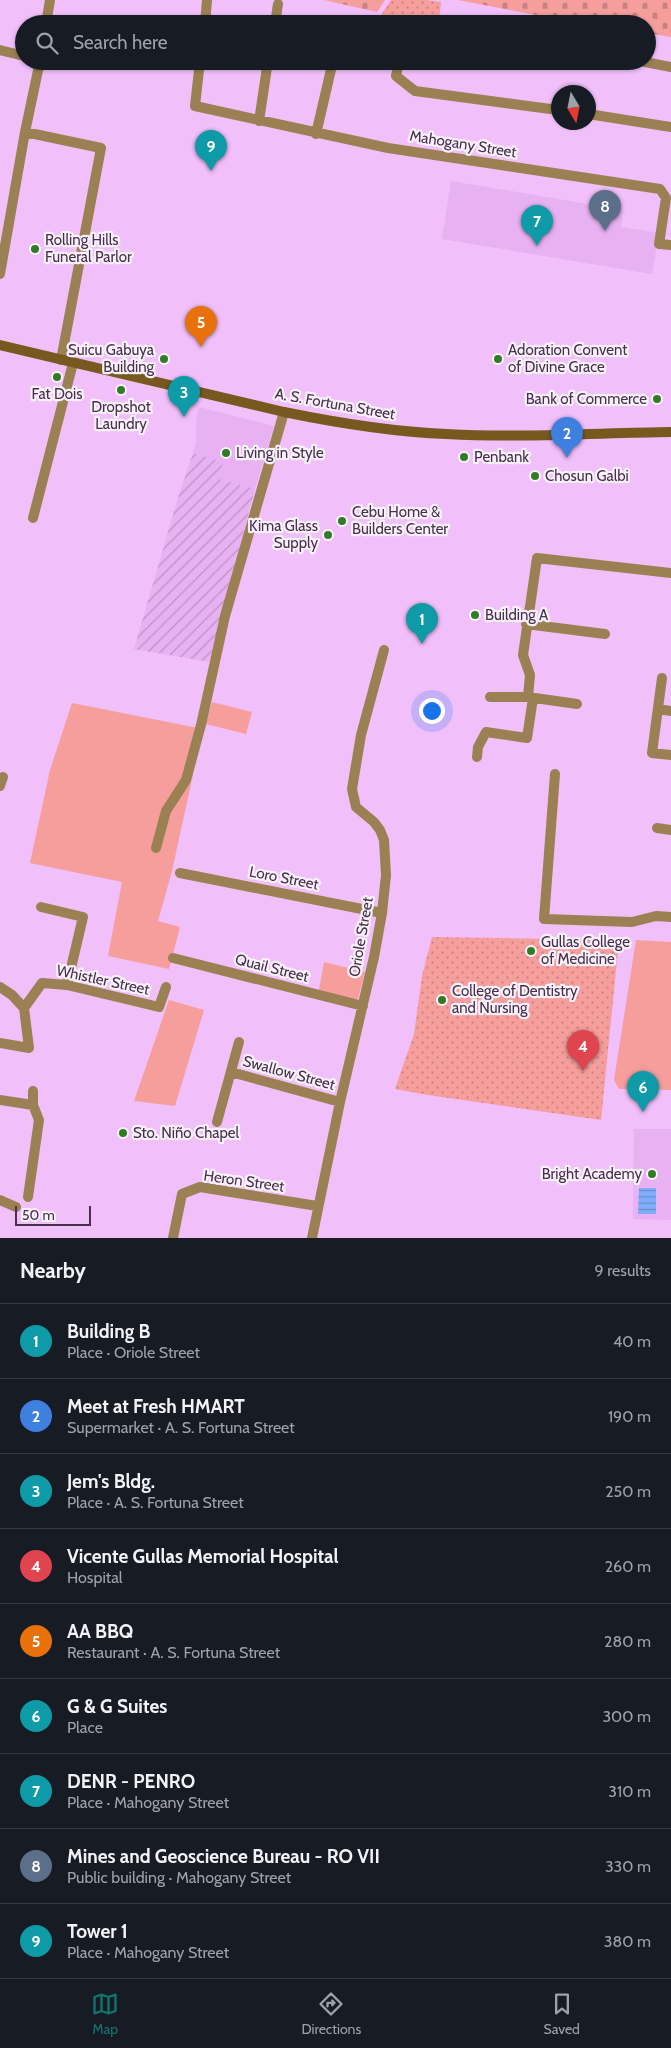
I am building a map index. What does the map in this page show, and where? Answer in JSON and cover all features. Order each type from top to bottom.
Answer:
[{"type":"main road","name":"A. S. Fortuna Street","points":[[0,345],[284,412],[392,430],[447,434],[671,432]]},
{"type":"street","points":[[48,15],[50,0]]},
{"type":"street","points":[[206,15],[207,0]]},
{"type":"street","points":[[276,15],[278,4]]},
{"type":"street","points":[[0,50],[15,54]]},
{"type":"street","points":[[656,64],[671,66]]},
{"type":"street","points":[[0,274],[38,70]]},
{"type":"street","name":"Mahogany Street","points":[[199,70],[195,106],[316,134],[388,148],[660,189],[666,198],[659,244],[671,246]]},
{"type":"street","points":[[259,121],[267,70]]},
{"type":"street","points":[[316,134],[331,70]]},
{"type":"street","points":[[397,70],[396,76],[416,91],[551,109]]},
{"type":"street","points":[[596,115],[671,127]]},
{"type":"street","points":[[25,132],[101,148],[61,360]]},
{"type":"street","points":[[33,518],[74,363]]},
{"type":"street","points":[[156,848],[166,811],[186,780],[201,725],[225,616],[284,412]]},
{"type":"street","points":[[477,757],[478,747],[486,732],[527,738],[530,675],[523,655],[537,558],[671,573]]},
{"type":"street","points":[[526,624],[605,634]]},
{"type":"street","name":"Oriole Street","points":[[312,1238],[317,1206],[363,1006],[382,913],[386,875],[384,840],[374,822],[356,807],[352,789],[362,735],[384,650]]},
{"type":"street","points":[[662,678],[652,752],[671,755]]},
{"type":"street","points":[[490,697],[530,698],[577,704]]},
{"type":"street","points":[[658,709],[671,711]]},
{"type":"street","points":[[554,774],[544,919],[632,922],[656,916],[671,917]]},
{"type":"street","points":[[657,828],[671,830]]},
{"type":"street","name":"Loro Street","points":[[180,873],[382,913]]},
{"type":"street","points":[[42,907],[83,917],[67,986]]},
{"type":"street","name":"Quail Street","points":[[173,958],[363,1006]]},
{"type":"street","name":"Whistler Street","points":[[24,1008],[42,983],[67,986],[160,1006],[166,987]]},
{"type":"street","points":[[0,987],[12,995],[24,1008],[29,1048],[0,1043]]},
{"type":"street","points":[[217,1122],[239,1042]]},
{"type":"street","name":"Swallow Street","points":[[231,1072],[340,1102]]},
{"type":"street","points":[[28,1197],[39,1120],[33,1106],[33,1091]]},
{"type":"street","points":[[0,1100],[33,1106]]},
{"type":"street","name":"Heron Street","points":[[173,1238],[182,1194],[200,1188],[317,1206]]},
{"type":"street","points":[[0,1200],[16,1207]]},
{"type":"shaded area","points":[[451,181],[623,210],[621,227],[659,233],[652,274],[442,239]]},
{"type":"shaded area","points":[[199,407],[274,426],[255,489],[219,479],[223,462],[193,453]]},
{"type":"shaded area","points":[[193,453],[223,462],[219,479],[255,489],[209,662],[134,649]]},
{"type":"shaded area","name":"Bright Academy","points":[[634,1129],[671,1129],[671,1220],[633,1219]]},
{"type":"green space","points":[[324,0],[385,0],[377,12]]},
{"type":"green space","points":[[391,0],[441,2],[440,15],[381,15]]},
{"type":"green space","points":[[458,0],[671,0],[671,37],[656,34],[656,15],[536,15]]},
{"type":"green space","points":[[212,702],[252,712],[246,734],[206,724]]},
{"type":"green space","points":[[72,703],[203,729],[172,871],[158,921],[180,927],[169,969],[108,956],[122,882],[30,863],[50,770]]},
{"type":"green space","points":[[432,937],[619,940],[601,1120],[395,1089],[414,1034],[422,976]]},
{"type":"green space","points":[[636,940],[671,942],[671,1090],[619,1089],[614,1080]]},
{"type":"green space","points":[[324,962],[365,972],[358,999],[354,1000],[319,990]]},
{"type":"green space","points":[[169,1000],[204,1010],[175,1106],[134,1101]]},
{"type":"water","points":[[639,1188],[656,1188],[656,1214],[638,1214]]},
{"type":"place","name":"Tower 1","points":[[211,171]]},
{"type":"place","name":"Mines and Geoscience Bureau - RO VII","points":[[605,231]]},
{"type":"place","name":"DENR - PENRO","points":[[537,246]]},
{"type":"place","name":"Rolling Hills Funeral Parlor","points":[[35,249]]},
{"type":"place","name":"AA BBQ","points":[[201,347]]},
{"type":"place","name":"Suicu Gabuya Building","points":[[164,359]]},
{"type":"place","name":"Adoration Convent of Divine Grace","points":[[498,359]]},
{"type":"place","name":"Fat Dois","points":[[57,377]]},
{"type":"place","name":"Dropshot Laundry","points":[[121,390]]},
{"type":"place","name":"Bank of Commerce","points":[[657,399]]},
{"type":"place","name":"Jem's Bldg.","points":[[184,417]]},
{"type":"place","name":"Living in Style","points":[[226,453]]},
{"type":"place","name":"Penbank","points":[[464,457]]},
{"type":"place","name":"Meet at Fresh HMART","points":[[567,458]]},
{"type":"place","name":"Chosun Galbi","points":[[535,476]]},
{"type":"place","name":"Cebu Home & Builders Center","points":[[342,521]]},
{"type":"place","name":"Kima Glass Supply","points":[[328,535]]},
{"type":"place","name":"Building A","points":[[475,615]]},
{"type":"place","name":"Building B","points":[[422,644]]},
{"type":"place","name":"Gullas College of Medicine","points":[[531,951]]},
{"type":"place","name":"College of Dentistry and Nursing","points":[[442,1000]]},
{"type":"place","name":"Vicente Gullas Memorial Hospital","points":[[583,1071]]},
{"type":"place","name":"G & G Suites","points":[[643,1112]]},
{"type":"place","name":"Sto. Niño Chapel","points":[[123,1133]]},
{"type":"place","name":"Bright Academy","points":[[652,1174]]}]
